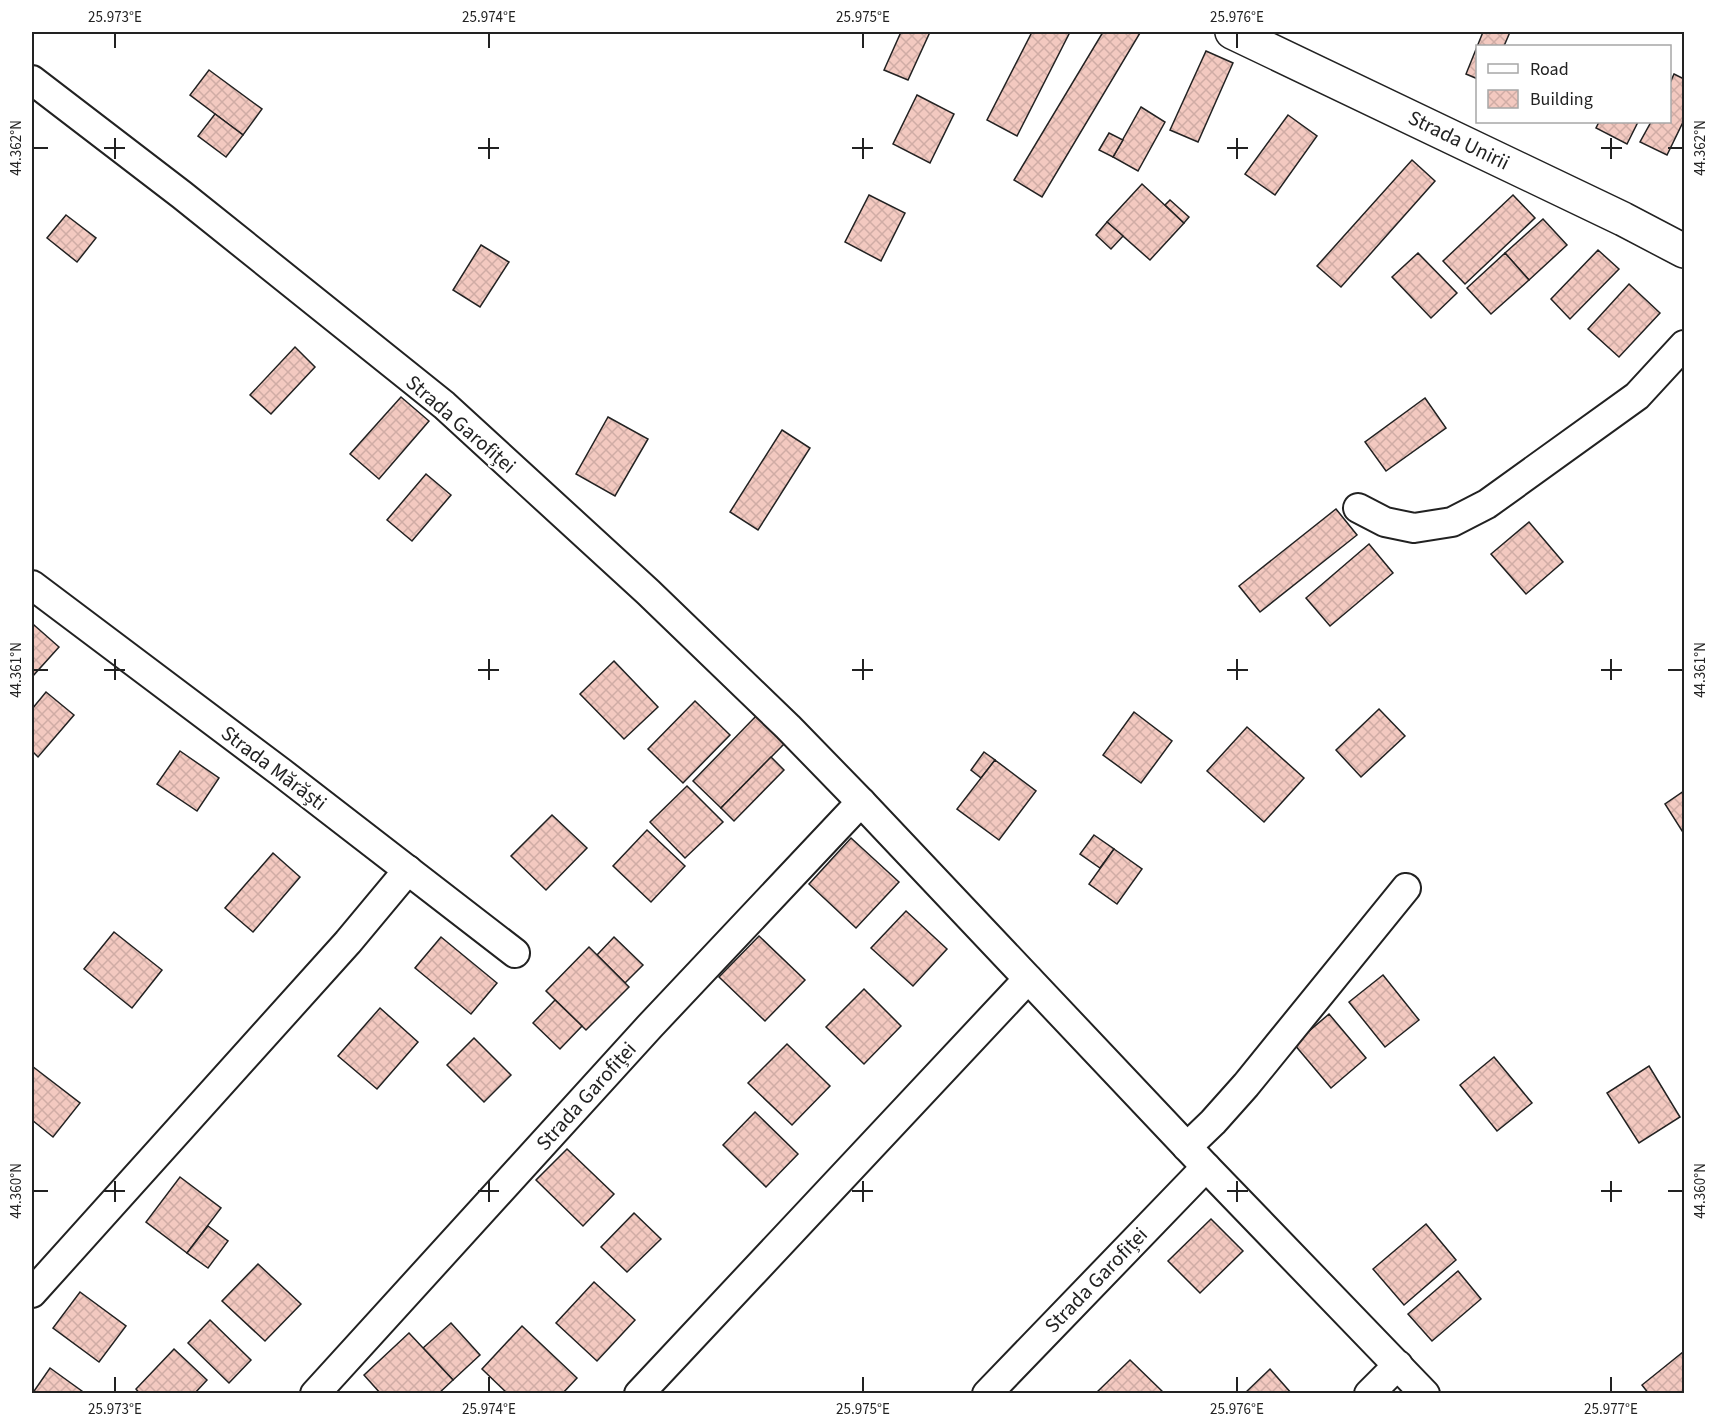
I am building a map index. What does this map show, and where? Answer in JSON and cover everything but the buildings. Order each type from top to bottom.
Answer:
[{"type":"main road","name":"Strada Unirii","points":[[1232,32],[1613,213],[1684,251]]},
{"type":"street","name":"Strada Garofiței","points":[[32,80],[182,195],[444,405],[648,592],[861,802],[1196,1157],[1425,1394]]},
{"type":"street","points":[[1358,508],[1385,522],[1414,528],[1452,522],[1461,518],[1487,504],[1637,396],[1684,345]]},
{"type":"street","name":"Strada Mărăști","points":[[32,585],[515,953]]},
{"type":"street","name":"Strada Garofiței","points":[[315,1394],[650,1026],[861,802]]},
{"type":"street","points":[[32,1293],[348,942],[408,870]]},
{"type":"street","points":[[1196,1157],[1213,1122],[1246,1085],[1406,888]]},
{"type":"street","points":[[639,1394],[1028,979]]},
{"type":"street","name":"Strada Garofiței","points":[[987,1394],[1196,1157]]},
{"type":"street","points":[[1369,1394],[1398,1365]]}]
